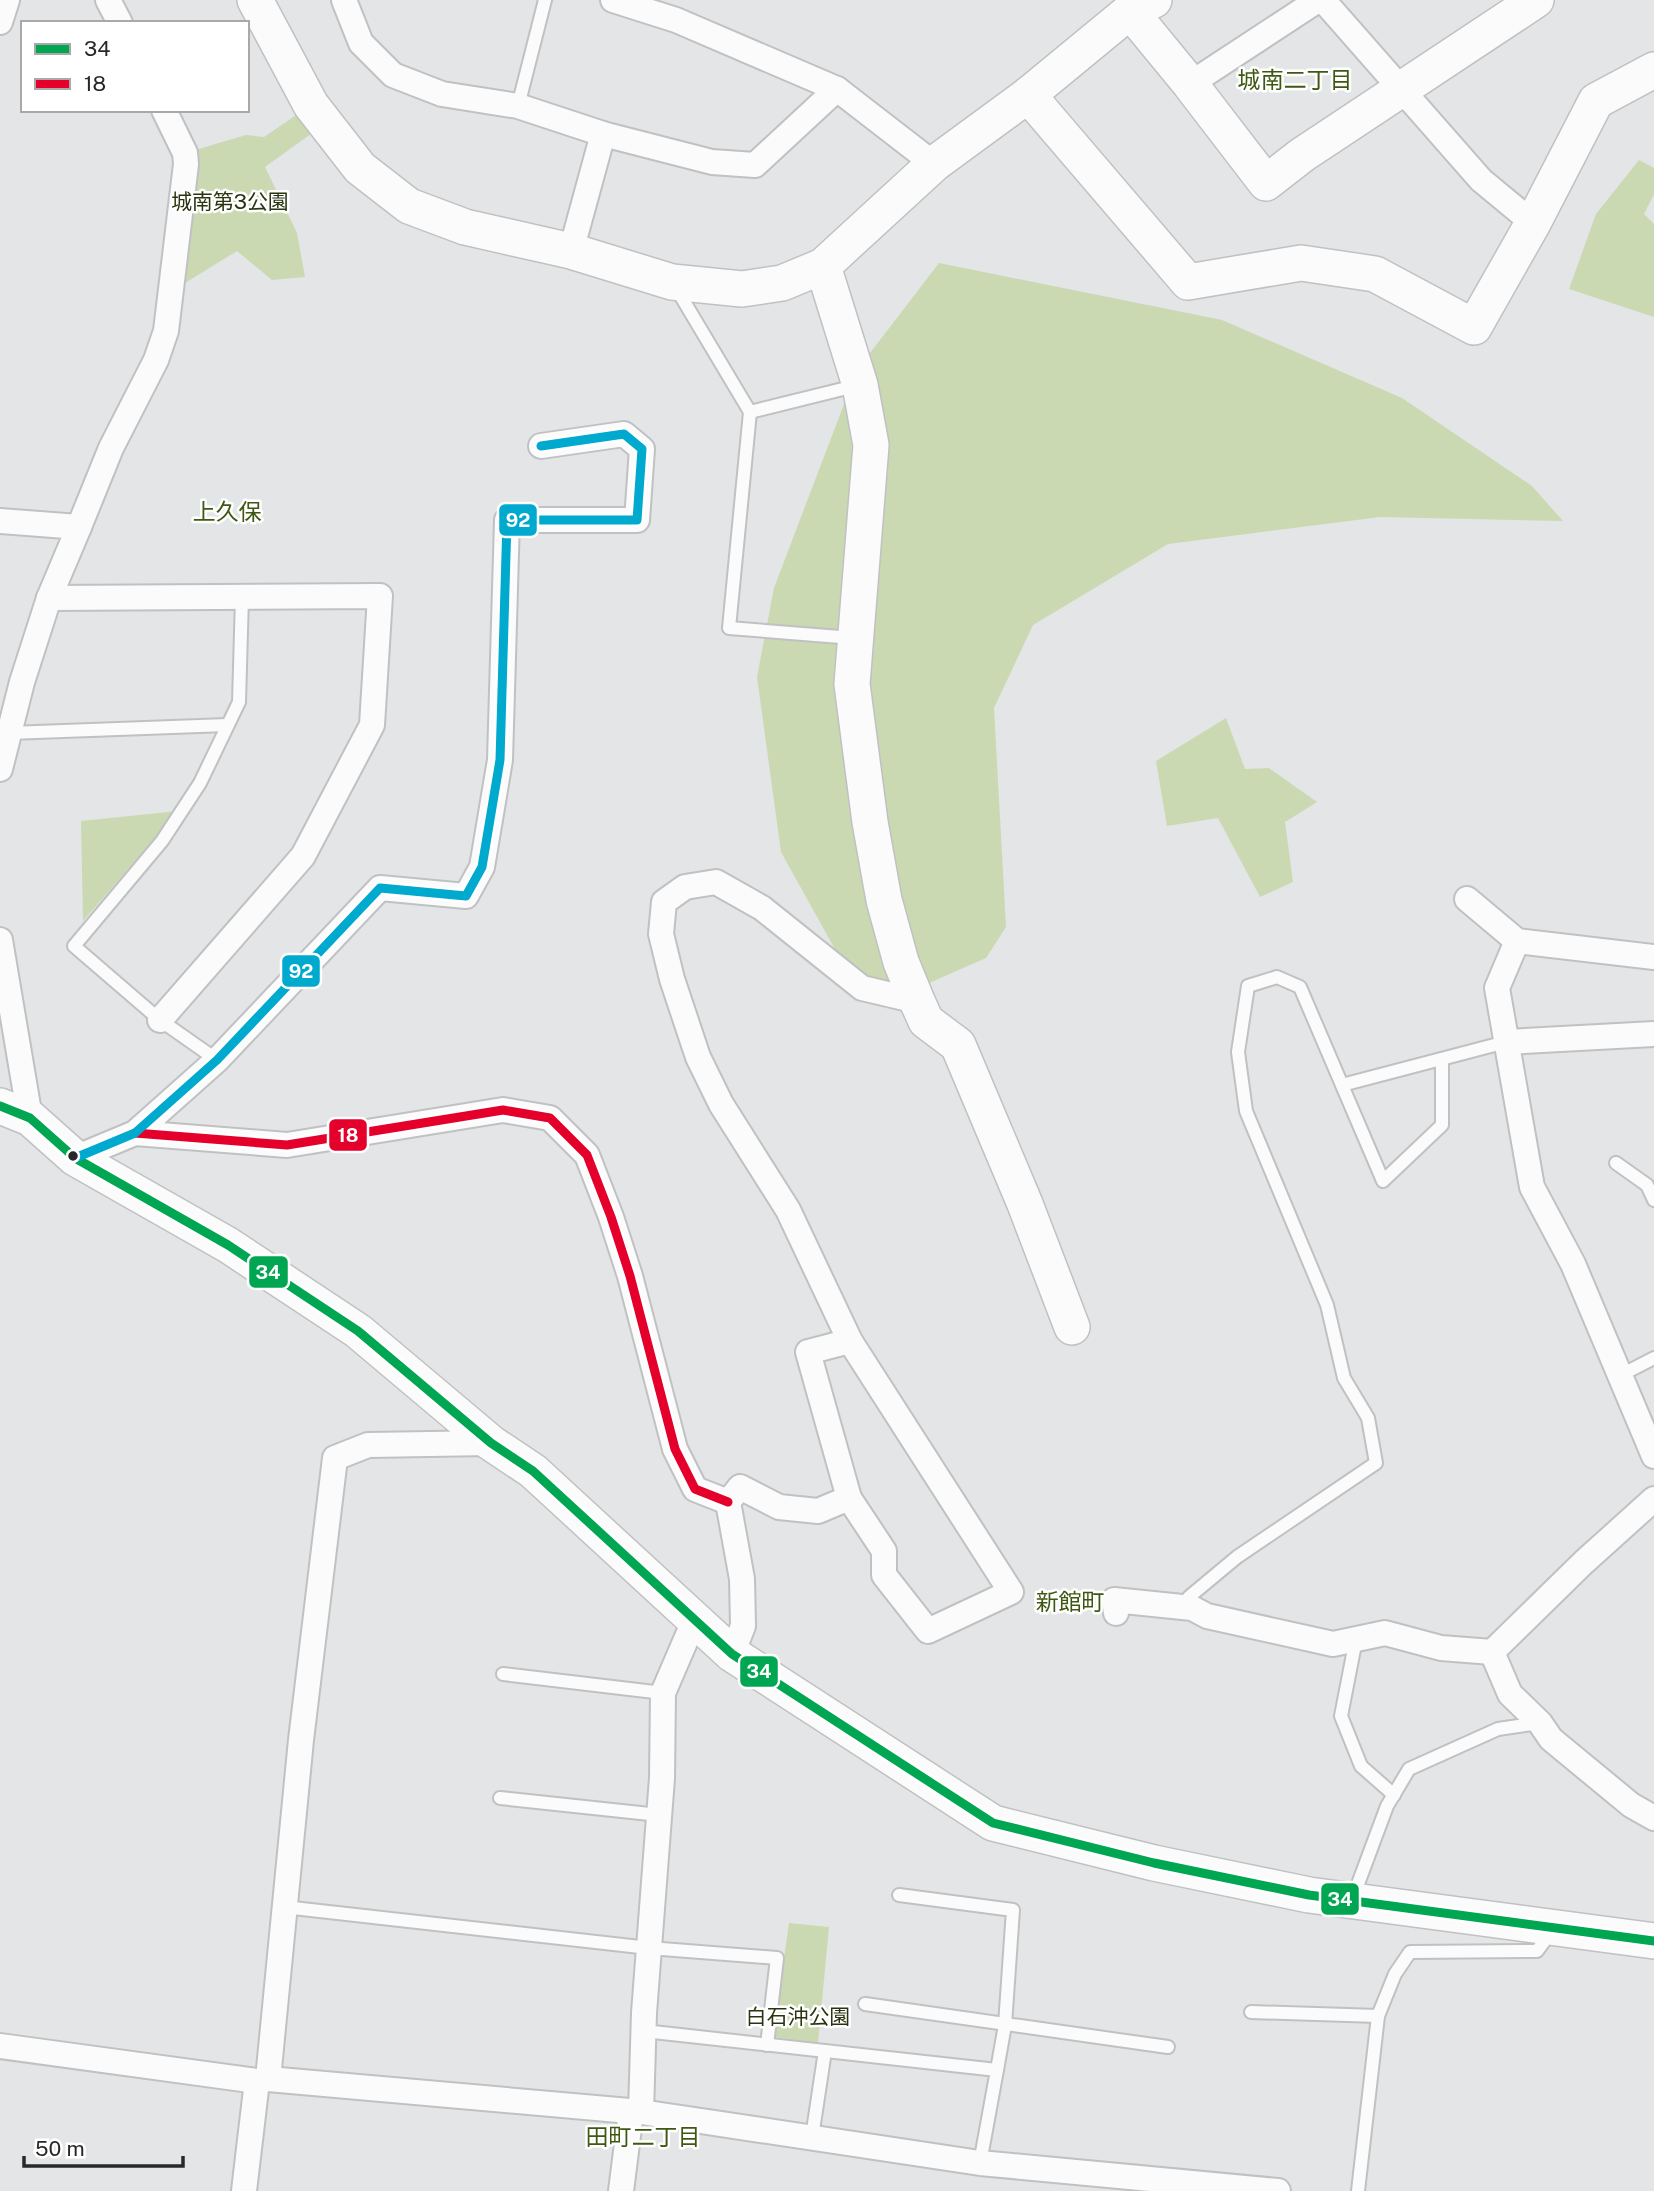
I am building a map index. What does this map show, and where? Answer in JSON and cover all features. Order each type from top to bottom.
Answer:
[{"type":"street","points":[[0,22],[7,0]]},
{"type":"street","points":[[108,0],[119,21]]},
{"type":"street","points":[[255,0],[311,105],[360,168],[409,206],[465,228],[571,251],[672,282],[742,289],[782,283],[823,266],[934,164],[1028,95],[1142,5],[1190,84],[1266,183],[1399,89],[1536,0]]},
{"type":"street","points":[[344,0],[361,43],[393,75],[442,94],[518,106],[603,134],[712,162],[755,165],[837,89]]},
{"type":"street","points":[[613,0],[676,20],[837,89],[934,164]]},
{"type":"street","points":[[1190,84],[1321,0],[1481,180],[1534,223]]},
{"type":"street","points":[[1028,95],[1188,282],[1301,263],[1375,274],[1474,327],[1534,223],[1596,101],[1654,71]]},
{"type":"street","points":[[0,769],[22,682],[49,598],[111,448],[156,360],[166,331],[186,164],[185,153],[165,112]]},
{"type":"street","points":[[571,251],[603,134]]},
{"type":"street","points":[[823,266],[860,384],[871,445],[852,684],[870,822],[887,912],[901,962],[926,1021],[958,1045],[1025,1204],[1072,1327]]},
{"type":"street","points":[[75,1158],[135,1133],[217,1060],[380,888],[466,896],[482,867],[500,760],[507,520],[636,520],[642,449],[624,435],[541,446]]},
{"type":"street","points":[[0,521],[79,527]]},
{"type":"street","points":[[49,598],[380,596],[372,725],[303,856],[160,1020]]},
{"type":"street","points":[[850,1341],[808,1352],[849,1498],[884,1550],[884,1575],[928,1631],[1011,1592],[850,1341],[788,1210],[721,1104],[698,1057],[672,979],[661,934],[664,902],[685,887],[716,882],[762,908],[862,988],[917,1001]]},
{"type":"street","points":[[1467,899],[1517,941],[1654,957]]},
{"type":"street","points":[[0,940],[15,1112],[75,1158],[228,1245],[358,1331],[491,1443],[533,1471],[732,1654],[993,1823],[1154,1863],[1309,1895],[1654,1941]]},
{"type":"street","points":[[1517,941],[1497,988],[1532,1187],[1573,1264],[1654,1456]]},
{"type":"street","points":[[1506,1042],[1654,1034]]},
{"type":"street","points":[[135,1133],[287,1145],[503,1110],[550,1118],[587,1155],[611,1217],[630,1276],[675,1449],[695,1489],[728,1502]]},
{"type":"street","points":[[244,2191],[262,2080],[284,1907],[335,1458],[368,1445],[491,1443]]},
{"type":"street","points":[[732,1654],[743,1626],[742,1579],[728,1502],[740,1487],[779,1507],[818,1511],[849,1498]]},
{"type":"street","points":[[1116,1613],[1114,1600],[1192,1608],[1207,1616],[1333,1644],[1385,1633],[1441,1648],[1492,1652],[1584,1562],[1654,1499]]},
{"type":"street","points":[[621,2191],[636,2112],[644,2031],[662,1778],[663,1693],[694,1620]]},
{"type":"street","points":[[1492,1652],[1510,1694],[1540,1723],[1551,1739],[1631,1805],[1654,1818]]},
{"type":"street","points":[[0,2046],[262,2080],[636,2112],[981,2162],[1278,2191]]},
{"type":"lane","points":[[518,106],[545,0]]},
{"type":"lane","points":[[672,282],[750,412],[729,628],[855,638]]},
{"type":"lane","points":[[750,412],[860,384]]},
{"type":"lane","points":[[217,1060],[160,1020],[74,946],[162,841],[200,783],[239,702],[242,597]]},
{"type":"lane","points":[[9,733],[227,726]]},
{"type":"lane","points":[[1192,1608],[1189,1597],[1237,1557],[1376,1462],[1368,1418],[1344,1378],[1327,1305],[1246,1111],[1238,1052],[1248,986],[1277,976],[1300,988],[1383,1181],[1441,1125],[1442,1059]]},
{"type":"lane","points":[[1342,1085],[1506,1042]]},
{"type":"lane","points":[[1616,1163],[1647,1185],[1654,1200]]},
{"type":"lane","points":[[1621,1376],[1654,1358]]},
{"type":"lane","points":[[1356,1639],[1341,1716],[1361,1766],[1394,1795]]},
{"type":"lane","points":[[503,1674],[663,1693]]},
{"type":"lane","points":[[1352,1901],[1387,1806],[1409,1769],[1498,1729],[1540,1723]]},
{"type":"lane","points":[[500,1798],[659,1815]]},
{"type":"lane","points":[[899,1895],[1013,1910],[1005,2025],[981,2162]]},
{"type":"lane","points":[[284,1907],[649,1948],[777,1958],[767,2045]]},
{"type":"lane","points":[[1358,2191],[1378,2016],[1395,1974],[1410,1952],[1537,1951],[1554,1928]]},
{"type":"lane","points":[[864,2004],[1168,2047]]},
{"type":"lane","points":[[1251,2012],[1378,2016]]},
{"type":"lane","points":[[644,2031],[997,2070]]},
{"type":"lane","points":[[812,2137],[825,2051]]},
{"type":"green space","name":"城南第3公園","points":[[311,105],[326,123],[265,167],[297,233],[305,277],[272,280],[237,251],[172,291],[185,153],[246,135],[264,137]]},
{"type":"green space","points":[[1639,160],[1654,168],[1654,194],[1644,214],[1654,224],[1654,317],[1569,289],[1596,214]]},
{"type":"green space","points":[[939,263],[1222,320],[1402,398],[1532,486],[1563,521],[1380,517],[1168,544],[1033,625],[994,708],[1006,927],[986,958],[929,983],[856,987],[781,852],[757,677],[774,588],[857,370]]},
{"type":"green space","points":[[1226,718],[1245,769],[1269,768],[1317,802],[1285,822],[1293,882],[1260,897],[1218,818],[1167,826],[1156,761]]},
{"type":"green space","points":[[178,811],[83,921],[81,821]]},
{"type":"green space","name":"白石沖公園","points":[[789,1923],[829,1927],[818,2043],[773,2037]]},
{"type":"transit line","name":"92","points":[[75,1158],[135,1133],[217,1060],[380,888],[466,896],[482,867],[500,760],[507,520],[637,520],[642,449],[624,434],[541,446]]},
{"type":"transit line","name":"34","points":[[0,1106],[30,1118],[75,1158],[228,1245],[358,1331],[491,1443],[533,1471],[732,1654],[993,1823],[1154,1863],[1309,1895],[1654,1941]]},
{"type":"transit line","name":"18","points":[[135,1133],[287,1145],[503,1110],[550,1118],[587,1155],[611,1217],[630,1276],[675,1449],[695,1489],[728,1502]]},
{"type":"district","name":"城南二丁目","points":[[1295,80]]},
{"type":"district","name":"上久保","points":[[227,512]]},
{"type":"district","name":"新館町","points":[[1070,1602]]},
{"type":"district","name":"田町二丁目","points":[[643,2137]]}]
